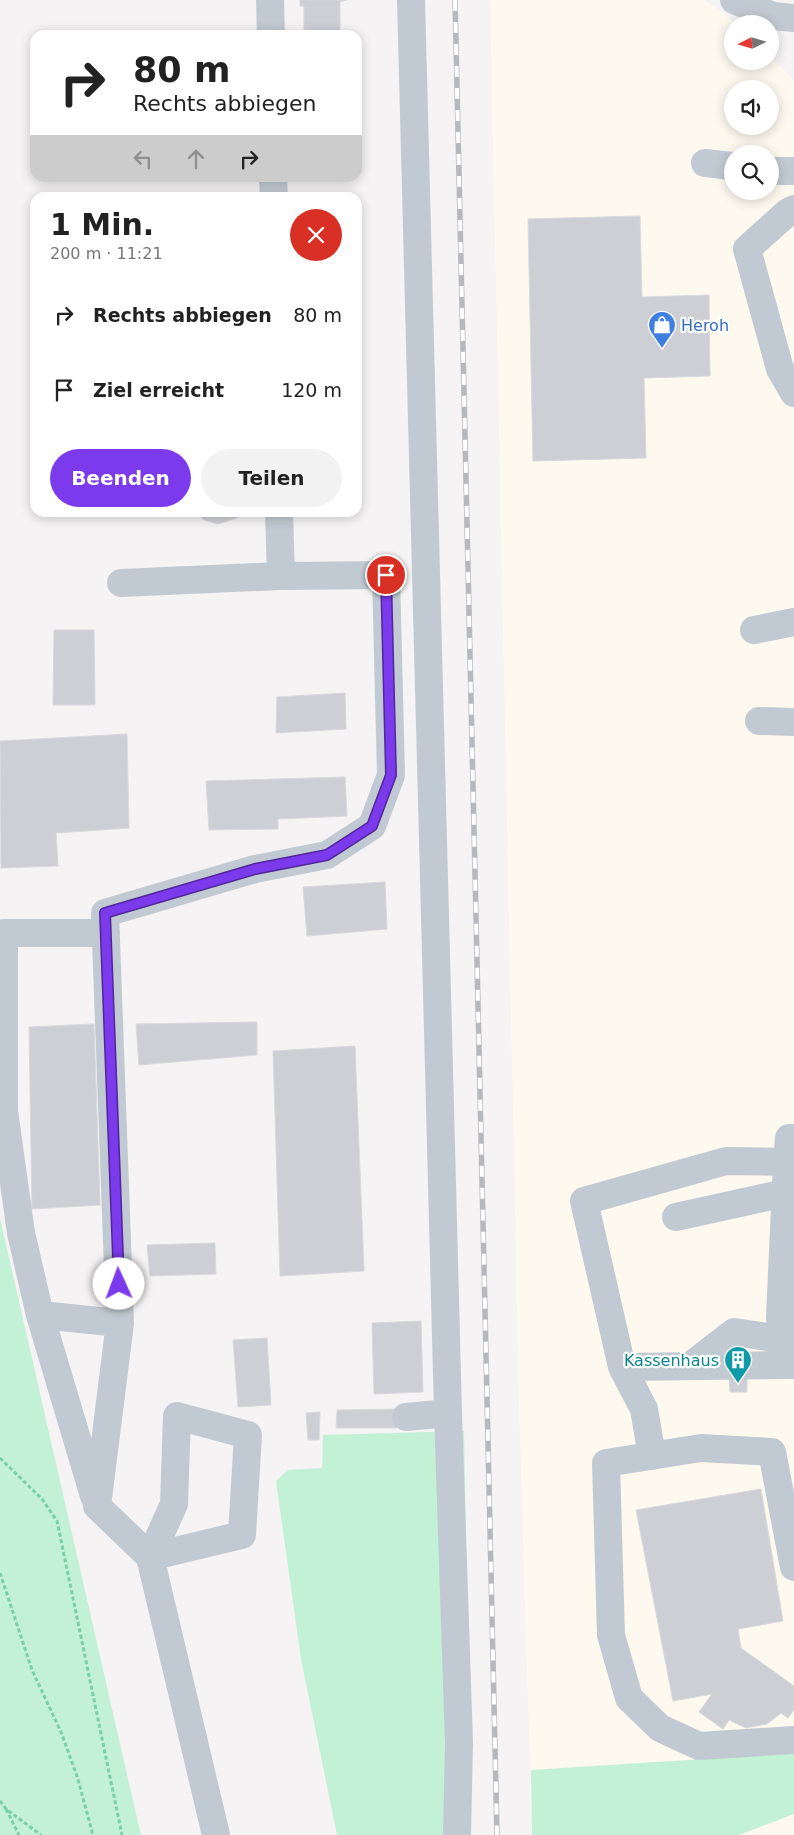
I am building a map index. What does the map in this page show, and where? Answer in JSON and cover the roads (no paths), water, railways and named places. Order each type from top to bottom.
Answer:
[{"type":"street","points":[[270,0],[271,30]]},
{"type":"street","points":[[411,0],[448,1413],[459,1743],[457,1835]]},
{"type":"street","points":[[734,0],[773,16],[794,18]]},
{"type":"street","points":[[705,163],[724,165]]},
{"type":"street","points":[[779,171],[794,171]]},
{"type":"street","points":[[794,209],[788,212],[748,249],[780,368],[794,393]]},
{"type":"street","points":[[279,517],[281,576]]},
{"type":"street","points":[[97,1506],[120,1323],[105,913],[255,869],[327,855],[372,826],[391,775],[386,575],[281,576],[121,583]]},
{"type":"street","points":[[754,630],[794,622]]},
{"type":"street","points":[[760,721],[794,722]]},
{"type":"street","points":[[106,933],[4,933],[4,1111],[21,1233],[40,1315],[97,1506],[150,1557],[216,1835]]},
{"type":"street","points":[[652,1456],[644,1409],[622,1367],[584,1201],[726,1161],[791,1150],[785,1193],[788,1340],[734,1332],[690,1366]]},
{"type":"street","points":[[676,1217],[785,1193]]},
{"type":"street","points":[[40,1315],[120,1323]]},
{"type":"street","points":[[622,1367],[794,1365]]},
{"type":"street","points":[[406,1417],[448,1413]]},
{"type":"street","points":[[177,1416],[248,1435],[242,1535],[150,1557],[174,1504],[177,1416]]},
{"type":"street","points":[[794,1567],[788,1505],[772,1452],[701,1448],[606,1463],[611,1635],[629,1698],[660,1728],[699,1746],[794,1740]]},
{"type":"railway","points":[[455,0],[497,1835]]},
{"type":"place","name":"Heroh","points":[[662,349]]},
{"type":"place","name":"Kassenhaus","points":[[738,1384]]}]
